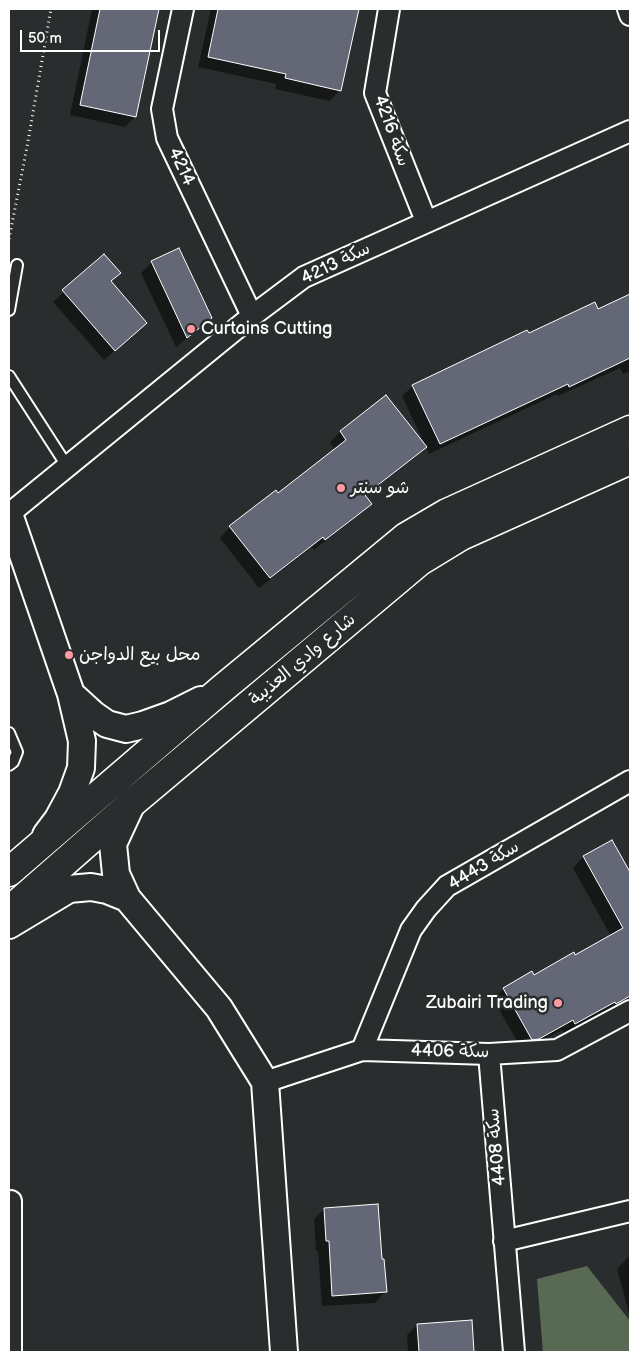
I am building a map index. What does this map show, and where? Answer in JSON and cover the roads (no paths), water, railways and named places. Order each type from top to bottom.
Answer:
[{"type":"main road","name":"شارع وادي العذيبة","points":[[9,872],[223,688],[406,537],[447,513],[630,430]]},
{"type":"main road","name":"شارع وادي العذيبة","points":[[9,911],[132,803],[420,561],[461,536],[630,460]]},
{"type":"street","name":"4214","points":[[184,9],[162,109],[167,138],[252,316]]},
{"type":"street","name":"سكة 4216","points":[[389,9],[374,93],[426,221]]},
{"type":"street","points":[[628,9],[630,15]]},
{"type":"street","name":"سكة 4213","points":[[9,514],[252,316],[304,277],[630,131]]},
{"type":"street","points":[[9,514],[19,553],[71,694],[82,741],[81,768],[72,793],[58,819],[37,847]]},
{"type":"street","points":[[71,694],[107,724],[126,729],[144,725],[171,715],[223,688]]},
{"type":"street","name":"سكة 4443","points":[[362,1050],[411,930],[426,909],[447,886],[630,782]]},
{"type":"street","points":[[132,803],[113,844],[116,874],[126,898],[219,1008],[265,1082],[284,1352]]},
{"type":"street","points":[[9,925],[69,889],[91,887],[107,890],[126,898]]},
{"type":"street","name":"سكة 4406","points":[[265,1082],[362,1050],[489,1054],[557,1050],[630,1011]]},
{"type":"street","name":"سكة 4408","points":[[489,1054],[514,1352]]},
{"type":"street","points":[[11,1201],[11,1352]]},
{"type":"street","points":[[504,1241],[630,1211]]},
{"type":"lane","points":[[9,310],[17,265]]},
{"type":"lane","points":[[9,376],[67,466]]},
{"type":"lane","points":[[9,733],[17,752],[13,762],[9,765]]},
{"type":"place","name":"Curtains Cutting","points":[[191,329]]},
{"type":"place","name":"شو سنتر","points":[[341,488]]},
{"type":"place","name":"محل بيع الدواجن","points":[[69,655]]},
{"type":"place","name":"Zubairi Trading","points":[[558,1003]]}]
